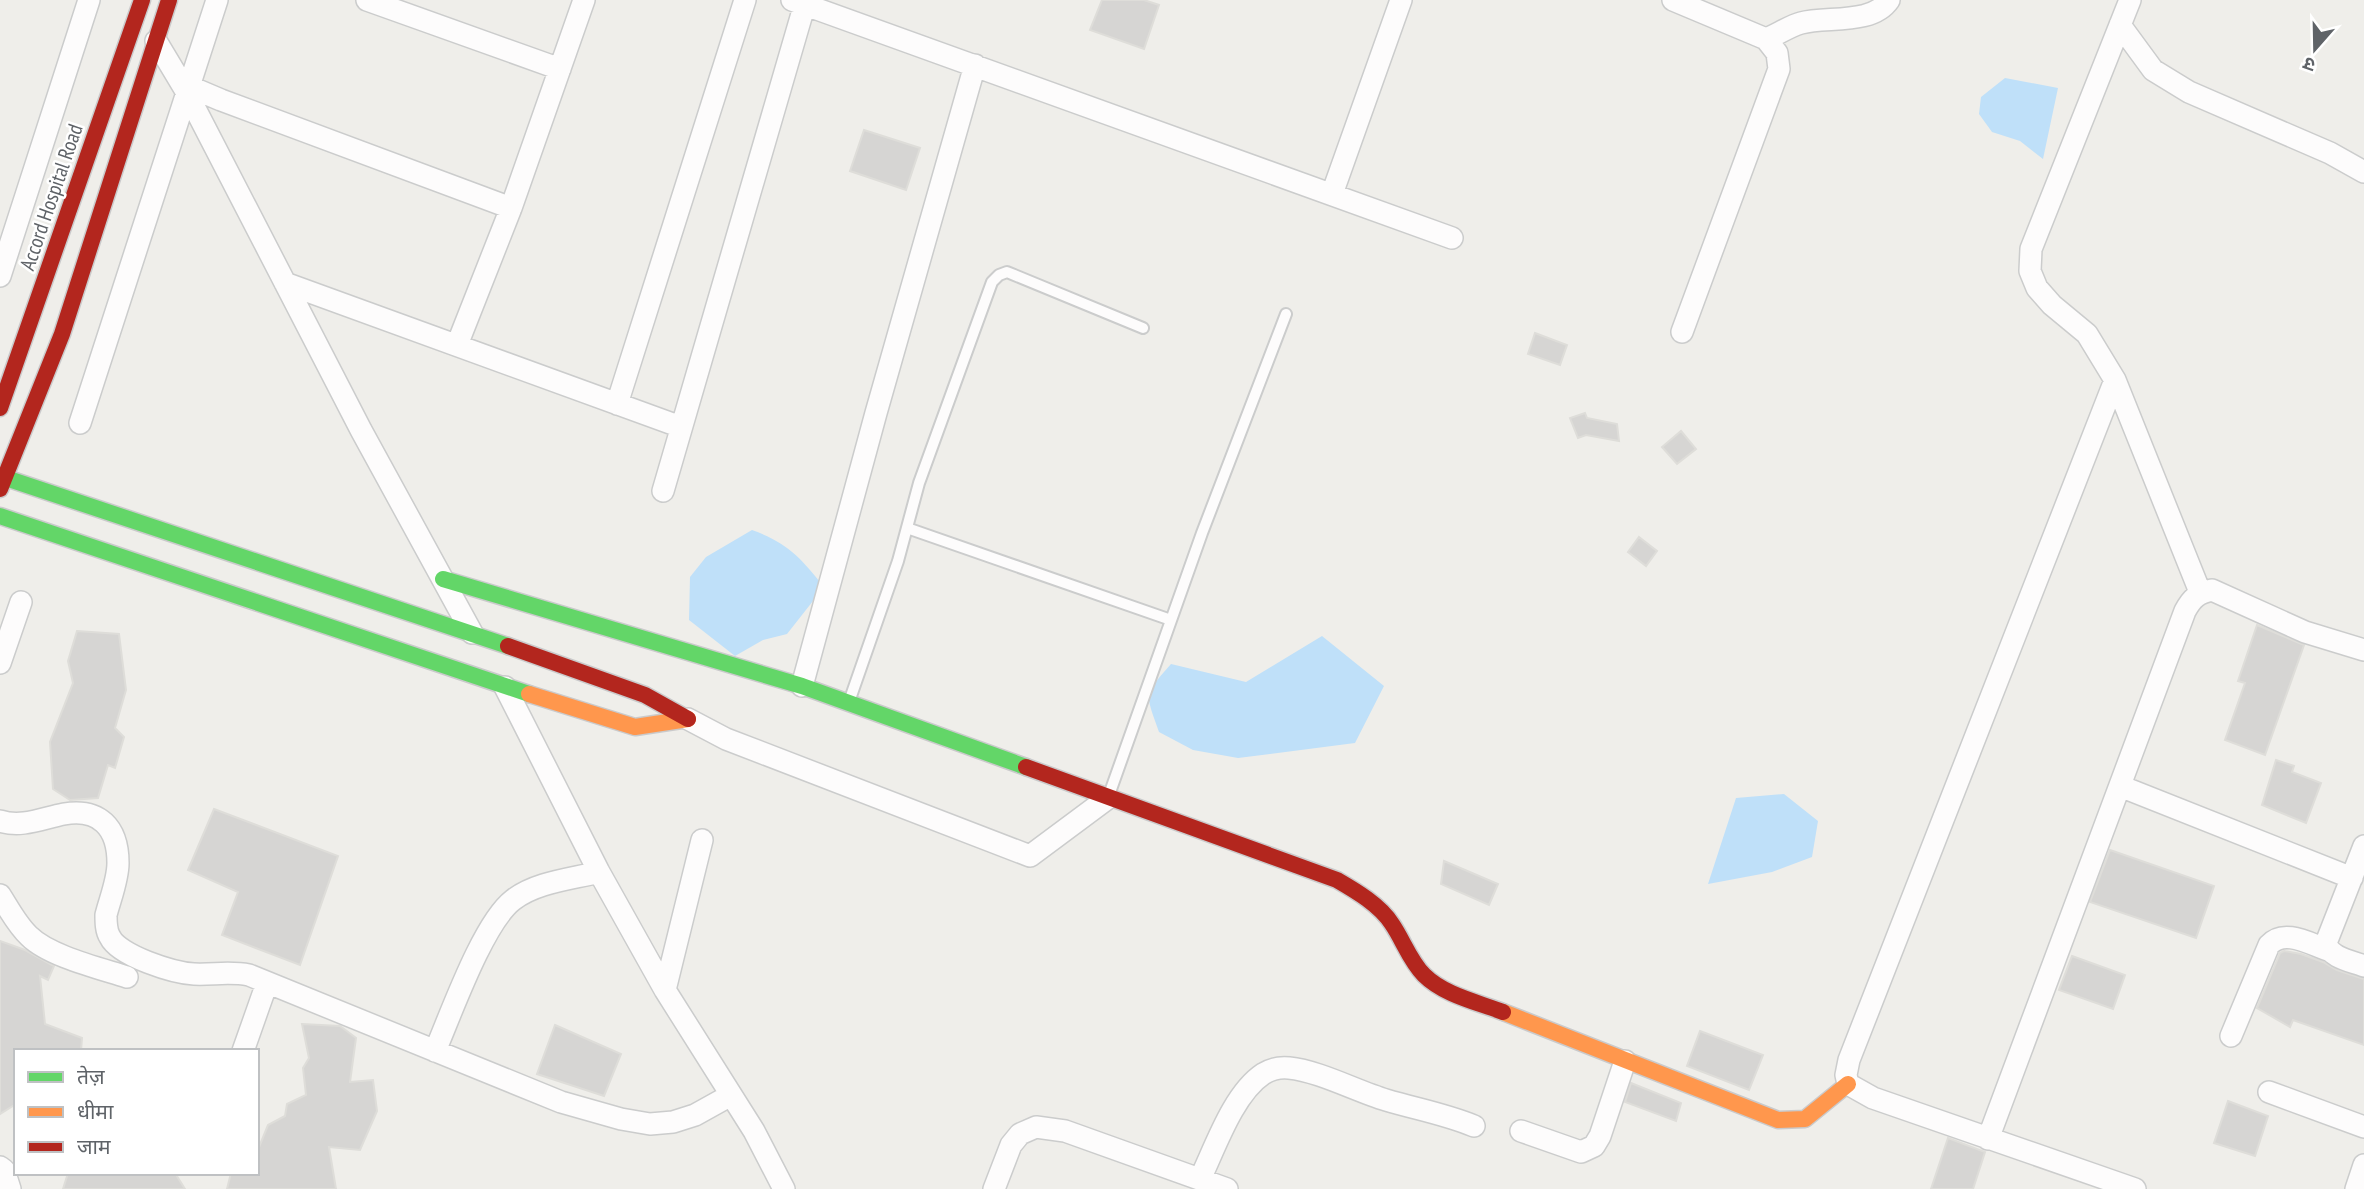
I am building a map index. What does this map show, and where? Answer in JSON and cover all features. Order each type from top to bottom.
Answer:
[{"type":"street","points":[[0,276],[89,0]]},
{"type":"street","name":"Accord Hospital Road","points":[[0,408],[142,0]]},
{"type":"street","points":[[169,0],[62,334],[2,481],[472,633],[645,695],[726,739],[1030,856],[1108,798]]},
{"type":"street","points":[[80,423],[217,0]]},
{"type":"street","points":[[367,0],[560,69]]},
{"type":"street","points":[[457,345],[511,208],[584,0]]},
{"type":"street","points":[[617,404],[745,0]]},
{"type":"street","points":[[1332,194],[1401,0]]},
{"type":"street","points":[[1673,0],[1766,39],[1777,53],[1779,69],[1682,332]]},
{"type":"street","points":[[1766,39],[1801,23],[1866,15],[1887,4],[1889,0]]},
{"type":"street","points":[[2130,0],[2031,249],[2030,271],[2037,289],[2087,334],[2115,380],[2200,592]]},
{"type":"street","points":[[663,491],[801,1],[1452,238]]},
{"type":"street","points":[[2120,24],[2153,70],[2189,92],[2330,153],[2364,172]]},
{"type":"street","points":[[156,41],[187,88],[361,430],[472,633]]},
{"type":"street","points":[[802,686],[975,65]]},
{"type":"street","points":[[187,88],[511,208]]},
{"type":"street","points":[[285,283],[681,427]]},
{"type":"street","points":[[2115,380],[1849,1060],[1846,1075],[1848,1084],[1872,1098],[2135,1189]]},
{"type":"street","points":[[0,516],[505,687],[635,727],[688,719]]},
{"type":"street","points":[[443,579],[802,686],[1337,880],[1360,893],[1391,921],[1424,975],[1441,988],[1779,1120],[1805,1119],[1848,1084]]},
{"type":"street","points":[[1988,1139],[2191,600],[2200,592],[2212,590],[2305,632],[2364,650]]},
{"type":"street","points":[[0,663],[21,603]]},
{"type":"street","points":[[505,687],[599,872],[665,990],[754,1131],[784,1189]]},
{"type":"street","points":[[2120,786],[2352,878]]},
{"type":"street","points":[[0,821],[21,824],[63,814],[82,813],[97,816],[107,823],[118,861],[106,915],[109,936],[117,946],[132,955],[190,974],[234,972],[561,1102],[631,1121],[650,1124],[673,1122],[695,1115],[731,1095]]},
{"type":"street","points":[[665,990],[702,840]]},
{"type":"street","points":[[2328,950],[2328,935],[2364,846]]},
{"type":"street","points":[[435,1051],[485,938],[500,912],[513,900],[536,888],[599,872]]},
{"type":"street","points":[[0,895],[31,938],[48,949],[127,978]]},
{"type":"street","points":[[2231,1036],[2269,945],[2274,939],[2283,936],[2328,950],[2364,966]]},
{"type":"street","points":[[244,1049],[267,983]]},
{"type":"street","points":[[1521,1131],[1581,1152],[1594,1146],[1600,1136],[1625,1061]]},
{"type":"street","points":[[1200,1180],[1236,1107],[1253,1083],[1274,1069],[1289,1068],[1321,1077],[1386,1100],[1450,1116],[1474,1126]]},
{"type":"street","points":[[2269,1092],[2364,1127]]},
{"type":"street","points":[[993,1189],[1011,1145],[1020,1134],[1036,1127],[1065,1131],[1170,1180],[1200,1180],[1227,1189]]},
{"type":"street","points":[[2356,1189],[2364,1165]]},
{"type":"street","points":[[0,1167],[4,1170],[10,1189]]},
{"type":"lane","points":[[849,702],[898,561],[919,483],[992,282],[1007,272],[1017,275],[1143,328]]},
{"type":"lane","points":[[1108,798],[1202,533],[1286,314]]},
{"type":"lane","points":[[907,528],[1171,620]]},
{"type":"water","points":[[2005,78],[2058,88],[2043,159],[2020,141],[1992,132],[1979,114],[1981,97]]},
{"type":"water","points":[[752,530],[793,552],[824,587],[787,634],[763,640],[735,656],[689,620],[690,577],[706,557]]},
{"type":"water","points":[[1322,636],[1384,686],[1355,743],[1238,758],[1193,750],[1159,732],[1149,695],[1155,682],[1171,664],[1246,682]]},
{"type":"water","points":[[1784,794],[1818,821],[1812,857],[1772,872],[1708,884],[1736,798]]},
{"type":"building","points":[[1102,0],[1144,0],[1159,5],[1144,49],[1090,30]]},
{"type":"building","points":[[864,130],[920,148],[906,190],[850,171]]},
{"type":"building","points":[[1535,333],[1567,345],[1560,365],[1528,354]]},
{"type":"building","points":[[1585,413],[1587,418],[1617,424],[1619,441],[1586,435],[1578,438],[1570,418]]},
{"type":"building","points":[[1681,431],[1696,449],[1677,464],[1662,447]]},
{"type":"building","points":[[1639,537],[1657,551],[1646,566],[1628,552]]},
{"type":"building","points":[[2257,625],[2304,645],[2265,755],[2225,740],[2245,683],[2238,681]]},
{"type":"building","points":[[77,631],[119,634],[126,690],[115,728],[124,737],[115,768],[108,765],[98,798],[70,800],[53,789],[50,742],[73,683],[68,661]]},
{"type":"building","points":[[2276,760],[2294,766],[2292,772],[2321,783],[2306,823],[2262,805]]},
{"type":"building","points":[[214,809],[338,856],[300,965],[222,935],[238,892],[188,870]]},
{"type":"building","points":[[2110,850],[2214,886],[2196,938],[2090,902]]},
{"type":"building","points":[[1444,861],[1498,884],[1489,905],[1441,884]]},
{"type":"building","points":[[0,941],[25,950],[54,966],[48,980],[40,976],[45,1024],[82,1038],[81,1049],[14,1049],[14,1105],[0,1114]]},
{"type":"building","points":[[2284,951],[2301,954],[2364,979],[2364,1045],[2293,1020],[2290,1027],[2257,1008],[2280,953]]},
{"type":"building","points":[[2072,956],[2125,975],[2113,1009],[2059,990]]},
{"type":"building","points":[[302,1024],[340,1026],[356,1038],[350,1082],[373,1080],[377,1111],[360,1150],[329,1147],[336,1189],[227,1189],[230,1175],[259,1175],[259,1147],[268,1125],[285,1116],[287,1104],[306,1095],[303,1068],[309,1058]]},
{"type":"building","points":[[555,1025],[621,1054],[604,1096],[537,1074]]},
{"type":"building","points":[[1700,1031],[1763,1055],[1749,1090],[1687,1066]]},
{"type":"building","points":[[1631,1083],[1681,1103],[1676,1121],[1625,1102]]},
{"type":"building","points":[[2228,1101],[2268,1116],[2255,1156],[2214,1143]]},
{"type":"building","points":[[1948,1138],[1985,1152],[1973,1189],[1931,1189]]},
{"type":"building","points":[[67,1175],[176,1175],[185,1189],[63,1189]]},
{"type":"traffic: fast","points":[[0,476],[508,646]]},
{"type":"traffic: fast","points":[[0,516],[529,694]]},
{"type":"traffic: fast","points":[[443,579],[802,686],[1026,767]]},
{"type":"traffic: slow","points":[[529,694],[635,727],[688,719]]},
{"type":"traffic: slow","points":[[1503,1012],[1778,1120],[1805,1119],[1848,1084]]},
{"type":"traffic: jam","points":[[0,408],[142,0]]},
{"type":"traffic: jam","points":[[0,489],[62,334],[169,0]]},
{"type":"traffic: jam","points":[[508,646],[645,695],[688,719]]},
{"type":"traffic: jam","points":[[1026,767],[1337,880],[1381,911],[1415,963],[1432,982],[1461,997],[1503,1012]]}]
